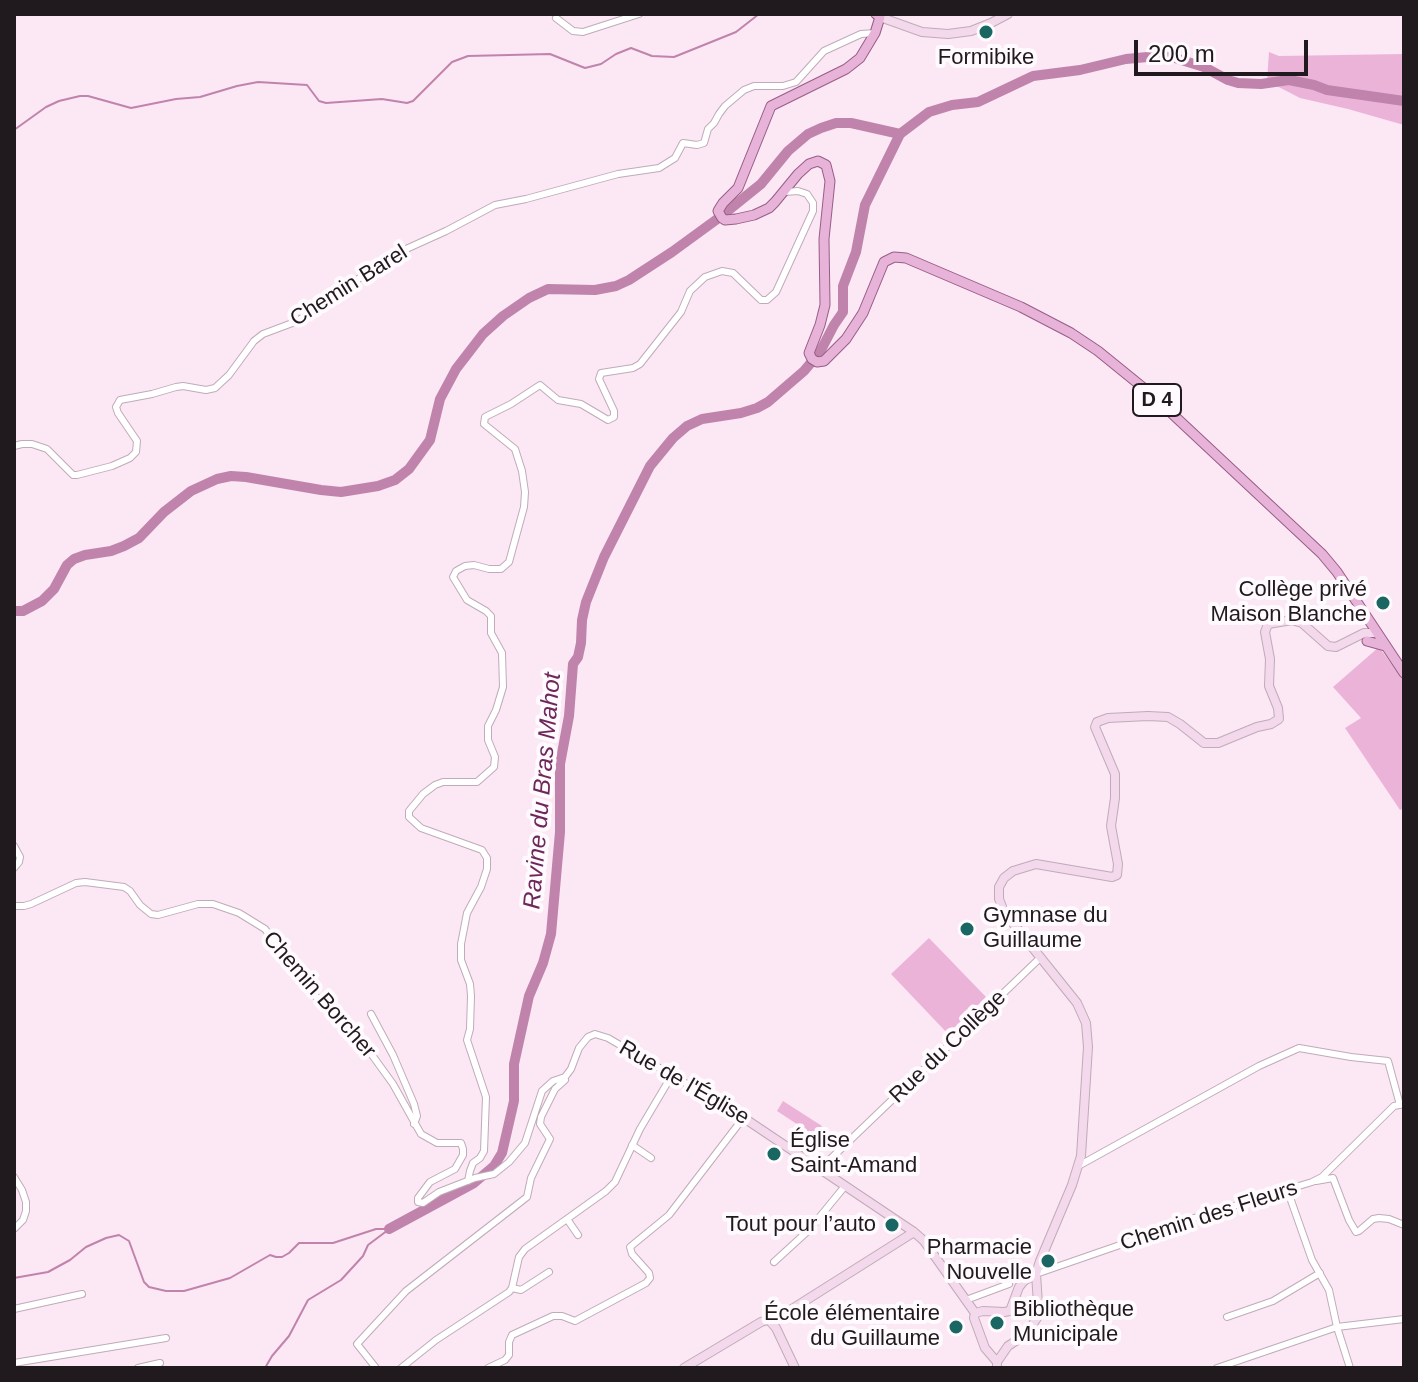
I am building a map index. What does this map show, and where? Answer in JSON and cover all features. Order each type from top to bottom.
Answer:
[{"type":"main road","points":[[878,15],[930,34],[961,33],[1008,14]]},
{"type":"main road","name":"D 4","points":[[878,15],[875,33],[860,58],[846,69],[771,106],[738,188],[719,208],[719,215],[725,220],[747,217],[769,208],[809,164],[822,161],[828,168],[830,181],[824,239],[825,305],[809,353],[812,359],[824,361],[841,345],[857,323],[882,266],[890,258],[906,258],[1021,307],[1071,333],[1151,394],[1322,554],[1404,673]]},
{"type":"main road","points":[[1365,637],[1368,619]]},
{"type":"main road","points":[[997,1365],[1008,1346],[1022,1337],[1037,1318],[1036,1274],[1081,1156],[1088,1047],[1086,1023],[1077,1003],[1004,912],[999,887],[1013,871],[1036,864],[1112,877],[1117,875],[1111,826],[1115,774],[1095,727],[1097,722],[1108,718],[1168,717],[1204,743],[1218,743],[1279,719],[1269,686],[1270,659],[1265,632],[1268,624],[1292,620],[1302,623],[1332,647],[1376,633]]},
{"type":"main road","points":[[1365,637],[1385,646]]},
{"type":"main road","name":"Rue de l'Église","points":[[740,1114],[924,1241],[975,1313],[985,1348],[997,1365]]},
{"type":"main road","points":[[684,1368],[761,1322],[781,1316],[914,1232]]},
{"type":"main road","points":[[975,1313],[1010,1311],[1019,1287],[1036,1274]]},
{"type":"main road","points":[[769,1320],[795,1368]]},
{"type":"street","points":[[556,18],[573,31],[583,32],[639,14]]},
{"type":"street","points":[[987,14],[991,23]]},
{"type":"street","name":"Chemin Barel","points":[[14,446],[32,444],[47,449],[73,475],[112,466],[130,458],[136,452],[137,441],[118,413],[116,407],[120,400],[183,386],[206,390],[215,388],[263,334],[295,322],[325,305],[384,259],[495,205],[618,174],[659,168],[675,158],[683,143],[704,143],[708,129],[725,106],[744,90],[754,86],[783,86],[796,82],[824,51],[861,34],[875,33]]},
{"type":"street","points":[[472,1180],[470,1171],[484,1151],[486,1141],[486,1097],[467,1040],[471,996],[461,960],[461,944],[467,913],[481,887],[487,858],[482,850],[421,828],[409,817],[409,811],[435,785],[443,782],[477,782],[494,767],[495,757],[488,740],[488,726],[503,687],[502,653],[491,633],[491,616],[467,600],[453,577],[465,566],[501,569],[509,562],[525,492],[515,449],[484,424],[485,417],[540,385],[558,400],[581,404],[608,420],[614,417],[599,379],[601,373],[640,364],[681,312],[690,291],[705,277],[722,271],[733,273],[761,300],[767,300],[776,292],[813,211],[813,203],[807,194],[784,192]]},
{"type":"street","points":[[14,846],[20,857],[14,868]]},
{"type":"street","name":"Chemin Borcher","points":[[14,906],[24,906],[85,882],[124,887],[146,911],[158,915],[198,904],[213,904],[239,913],[265,929],[313,994],[349,1026],[393,1084],[414,1124]]},
{"type":"street","name":"Rue du Collège","points":[[821,1168],[1040,958]]},
{"type":"street","points":[[371,1014],[414,1104],[417,1116],[414,1124],[431,1141],[461,1143],[463,1149],[455,1169],[430,1182],[418,1202],[423,1203],[439,1192],[494,1174],[509,1162],[525,1143],[542,1091],[553,1081],[565,1077],[571,1069]]},
{"type":"street","name":"Rue de l'Église","points":[[571,1069],[579,1048],[595,1034],[608,1038],[740,1114]]},
{"type":"street","points":[[1078,1166],[1259,1066],[1299,1048],[1388,1061],[1402,1104]]},
{"type":"street","points":[[376,1368],[357,1344],[406,1291],[527,1197],[531,1178],[550,1139],[540,1124],[541,1117],[555,1089],[571,1069]]},
{"type":"street","points":[[401,1368],[436,1340],[509,1292],[515,1266],[525,1249],[615,1182],[672,1075]]},
{"type":"street","name":"Chemin des Fleurs","points":[[1036,1274],[1184,1221],[1312,1182],[1322,1177],[1394,1106],[1402,1104]]},
{"type":"street","points":[[488,1368],[509,1355],[512,1335],[553,1316],[575,1321],[646,1283],[649,1273],[632,1254],[630,1247],[669,1215],[740,1114]]},
{"type":"street","points":[[632,1145],[651,1158]]},
{"type":"street","points":[[14,1177],[26,1202],[23,1220],[14,1229]]},
{"type":"street","points":[[1312,1182],[1333,1178],[1356,1232],[1379,1218],[1404,1225]]},
{"type":"street","points":[[774,1262],[809,1230],[845,1186]]},
{"type":"street","points":[[1287,1189],[1312,1260],[1329,1290],[1350,1368]]},
{"type":"street","points":[[567,1219],[578,1235]]},
{"type":"street","points":[[512,1288],[521,1290],[549,1272]]},
{"type":"street","points":[[1227,1317],[1273,1301],[1320,1273]]},
{"type":"street","points":[[966,1300],[1009,1284]]},
{"type":"street","points":[[14,1309],[82,1294]]},
{"type":"street","points":[[1217,1368],[1337,1327],[1404,1319]]},
{"type":"street","points":[[14,1363],[166,1338]]},
{"type":"street","points":[[138,1368],[160,1363]]},
{"type":"shaded area","points":[[1269,52],[1279,56],[1404,54],[1404,125],[1300,98],[1267,81]]},
{"type":"shaded area","points":[[1379,647],[1404,681],[1404,808],[1400,810],[1345,728],[1361,718],[1333,687]]},
{"type":"shaded area","points":[[929,938],[986,997],[948,1034],[891,974]]},
{"type":"shaded area","points":[[783,1101],[822,1126],[815,1136],[777,1111]]},
{"type":"waterway","points":[[14,130],[46,107],[80,96],[131,108],[200,97],[258,82],[307,85],[319,101],[326,103],[382,99],[407,103],[413,101],[452,62],[468,56],[550,54],[585,68],[601,64],[631,48],[652,56],[674,57],[736,32],[759,14]]},
{"type":"waterway","points":[[14,611],[23,611],[42,601],[74,559],[111,551],[139,538],[164,512],[191,491],[217,479],[246,477],[341,492],[395,480],[409,469],[430,440],[440,399],[456,369],[483,334],[503,316],[548,289],[595,290],[629,280],[720,217],[761,184],[788,151],[808,134],[821,128],[836,123],[851,123],[900,134],[929,112],[978,102],[1033,76],[1158,56],[1204,67],[1238,83],[1289,80],[1327,90],[1404,101]]},
{"type":"waterway","name":"Ravine du Bras Mahot","points":[[389,1229],[474,1183],[494,1166],[502,1153],[514,1101],[514,1064],[529,996],[551,934],[560,832],[560,764],[569,716],[573,664],[581,643],[586,602],[604,557],[650,466],[673,438],[702,419],[741,413],[768,402],[804,371],[820,352],[843,312],[843,286],[856,252],[865,205],[900,134]]},
{"type":"waterway","points":[[14,1278],[48,1272],[86,1247],[119,1235],[129,1241],[144,1282],[149,1287],[184,1291],[230,1278],[270,1255],[282,1257],[299,1243],[333,1243],[376,1229],[389,1229]]},
{"type":"waterway","name":"Ravine du Bras Mahot","points":[[265,1368],[289,1336],[308,1300],[341,1280],[363,1256],[368,1245],[388,1230]]},
{"type":"place","name":"Formibike","points":[[986,32]]},
{"type":"place","name":"Collège privé Maison Blanche","points":[[1383,603]]},
{"type":"place","name":"Gymnase du Guillaume","points":[[967,929]]},
{"type":"place","name":"Église Saint-Amand","points":[[774,1154]]},
{"type":"place","name":"Tout pour l’auto","points":[[892,1225]]},
{"type":"place","name":"Pharmacie Nouvelle","points":[[1048,1261]]},
{"type":"place","name":"Bibliothèque Municipale","points":[[997,1323]]},
{"type":"place","name":"École élémentaire du Guillaume","points":[[956,1327]]}]
